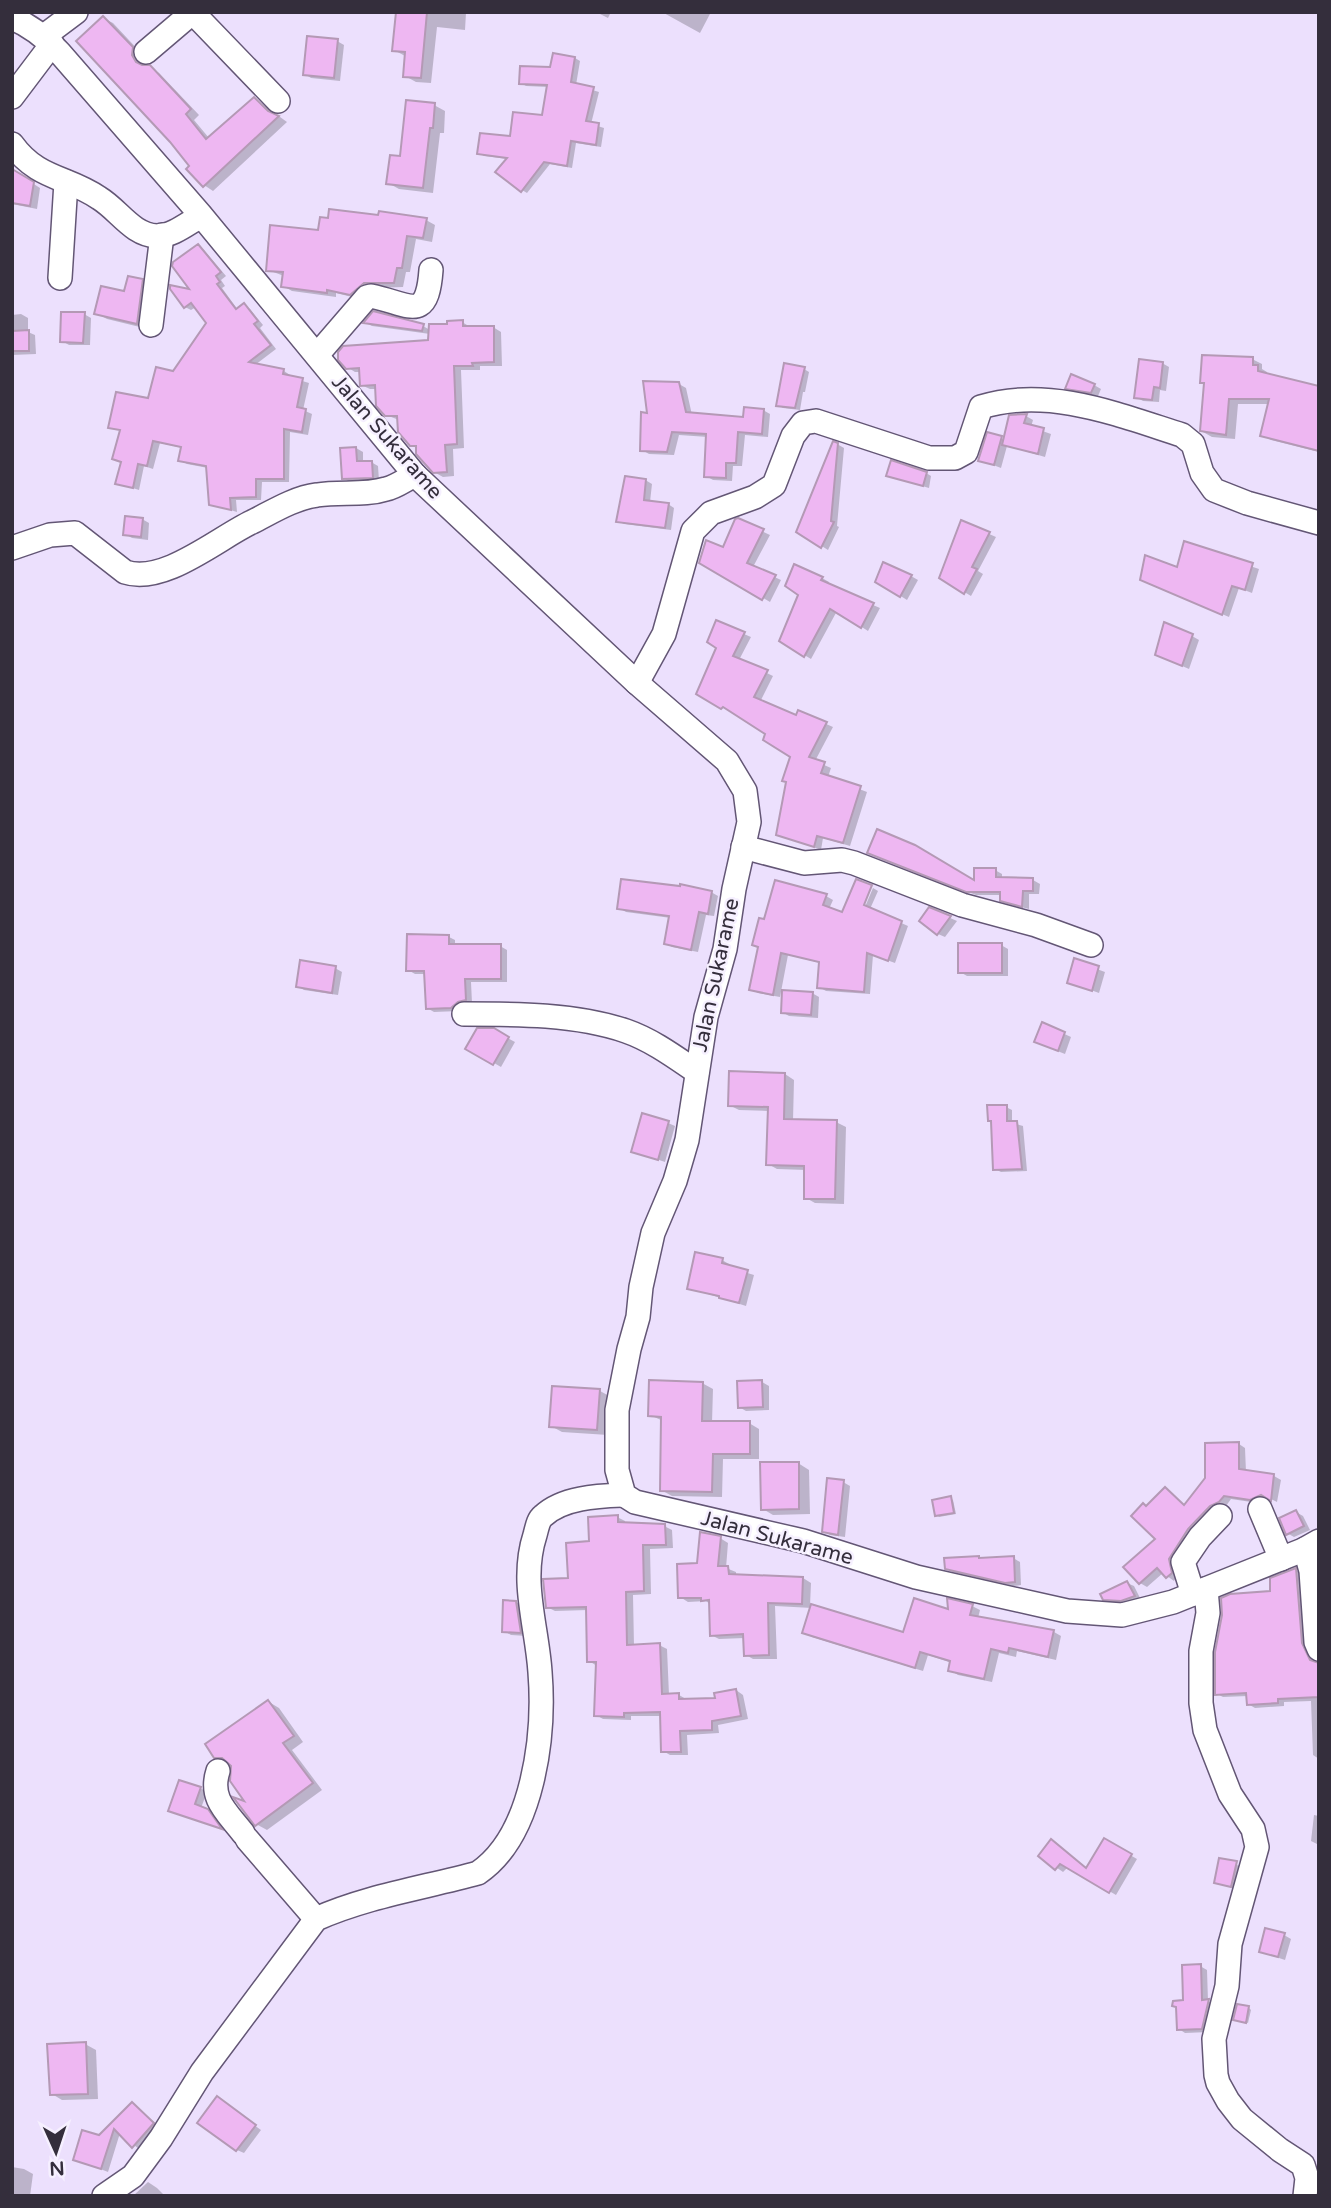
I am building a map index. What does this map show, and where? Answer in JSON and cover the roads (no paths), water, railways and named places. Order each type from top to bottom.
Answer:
[{"type":"street","points":[[12,97],[48,40],[76,12]]},
{"type":"street","points":[[146,52],[194,12],[278,101]]},
{"type":"street","name":"Jalan Sukarame","points":[[12,18],[27,24],[48,40],[201,216],[415,474],[637,683],[733,769],[745,791],[749,822],[725,949],[706,1017],[687,1140],[675,1181],[653,1233],[617,1410],[617,1470],[624,1494],[635,1502],[803,1541],[916,1577],[1067,1611],[1122,1615],[1173,1602],[1312,1545]]},
{"type":"street","points":[[12,144],[33,167],[98,196],[138,231],[162,236],[201,216]]},
{"type":"street","points":[[60,278],[66,182]]},
{"type":"street","points":[[151,325],[162,236]]},
{"type":"street","points":[[317,355],[371,296],[411,306],[422,304],[427,299],[430,288],[431,270]]},
{"type":"street","points":[[637,683],[664,634],[693,531],[711,513],[755,497],[774,485],[793,436],[803,423],[816,421],[929,458],[956,458],[966,452],[981,408],[1024,401],[1078,404],[1182,435],[1193,444],[1202,472],[1214,490],[1247,503],[1319,523]]},
{"type":"street","points":[[12,548],[50,535],[75,533],[125,572],[134,575],[152,573],[181,562],[248,524],[294,502],[314,495],[366,493],[388,489],[415,474]]},
{"type":"street","points":[[743,847],[804,863],[842,860],[854,863],[962,905],[1036,925],[1091,945]]},
{"type":"street","points":[[464,1014],[509,1014],[584,1021],[616,1028],[644,1038],[697,1072]]},
{"type":"street","points":[[104,2196],[133,2176],[161,2138],[202,2072],[316,1919],[365,1900],[478,1873],[491,1864],[510,1839],[530,1793],[542,1707],[539,1663],[527,1580],[533,1541],[540,1518],[552,1509],[589,1498],[624,1494]]},
{"type":"street","points":[[1260,1508],[1281,1559]]},
{"type":"street","points":[[1220,1516],[1200,1537],[1183,1562],[1208,1613],[1201,1651],[1200,1678],[1205,1730],[1230,1794],[1254,1829],[1257,1847],[1230,1944],[1227,1986],[1214,2039],[1216,2075],[1228,2101],[1242,2119],[1280,2150],[1304,2165],[1307,2178],[1305,2196]]},
{"type":"street","points":[[1312,1545],[1311,1571],[1316,1642],[1319,1649]]},
{"type":"street","points":[[218,1771],[214,1783],[215,1793],[245,1836],[316,1919]]}]
